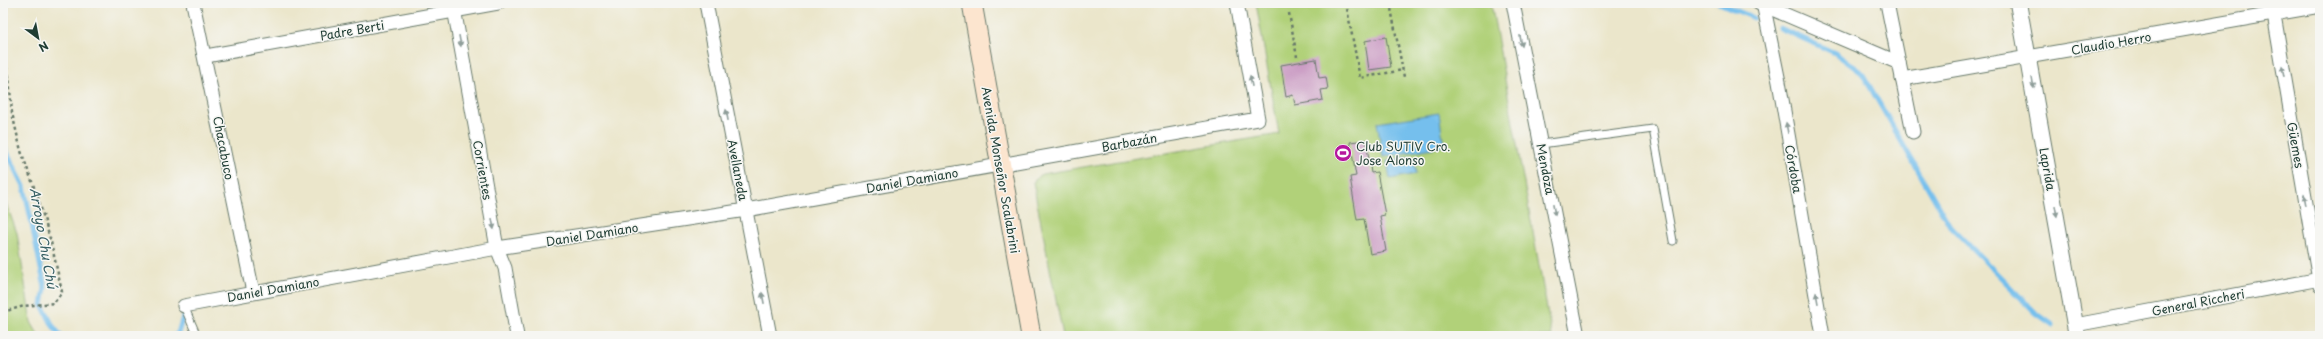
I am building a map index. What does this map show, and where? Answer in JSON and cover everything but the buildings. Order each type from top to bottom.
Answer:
[{"type":"main road","name":"Avenida Monseñor Scalabrini","points":[[972,3],[1032,336]]},
{"type":"street","name":"Chacabuco","points":[[193,3],[206,56],[253,292]]},
{"type":"street","name":"Padre Berti","points":[[206,56],[454,7],[498,3]]},
{"type":"street","name":"Avellaneda","points":[[706,3],[770,336]]},
{"type":"street","name":"Barbazán","points":[[1000,165],[1258,119],[1237,3]]},
{"type":"street","name":"Mendoza","points":[[1513,3],[1542,144],[1578,336]]},
{"type":"street","points":[[1887,3],[1913,132]]},
{"type":"street","name":"Laprida","points":[[2018,3],[2029,57],[2076,330]]},
{"type":"street","points":[[1761,4],[1899,63]]},
{"type":"street","name":"Córdoba","points":[[1761,4],[1779,82],[1823,336]]},
{"type":"street","name":"Claudio Herro","points":[[1902,79],[2029,57],[2273,9],[2320,6]]},
{"type":"street","name":"Corrientes","points":[[454,7],[497,248],[505,268],[517,336]]},
{"type":"street","name":"Güemes","points":[[2273,9],[2320,282]]},
{"type":"street","name":"Daniel Damiano","points":[[184,306],[497,248],[746,210],[1000,165]]},
{"type":"street","name":"General Riccheri","points":[[2076,330],[2320,282]]},
{"type":"lane","points":[[1542,144],[1653,129],[1673,241]]},
{"type":"lane","points":[[184,306],[196,336]]},
{"type":"path","points":[[1346,3],[1360,78],[1403,70]]},
{"type":"path","points":[[1390,3],[1404,77]]},
{"type":"path","points":[[1289,12],[1297,57]]},
{"type":"path","points":[[3,51],[10,88],[12,113],[21,151],[38,198],[62,292],[54,303],[24,306],[3,312]]},
{"type":"path","points":[[3,92],[10,88]]},
{"type":"green space","name":"Club SUTIV Cro. Jose Alonso","points":[[1256,3],[1491,3],[1552,336],[1063,336],[1033,182],[1042,174],[1279,134]]},
{"type":"green space","points":[[3,195],[17,233],[31,322],[39,336],[3,336]]},
{"type":"water","points":[[1439,113],[1444,146],[1383,157],[1377,123]]},
{"type":"water","points":[[1413,156],[1416,174],[1390,179],[1387,161]]},
{"type":"waterway","points":[[1719,3],[1754,18]]},
{"type":"waterway","points":[[1780,28],[1835,53],[1862,73],[1950,226],[2036,313],[2053,325]]},
{"type":"waterway","name":"Arroyo Chu Chú","points":[[3,144],[24,186],[45,288],[42,305],[53,326],[61,336]]},
{"type":"waterway","points":[[174,336],[178,333],[183,317]]},
{"type":"place","name":"Club SUTIV Cro. Jose Alonso","points":[[1343,153]]}]
